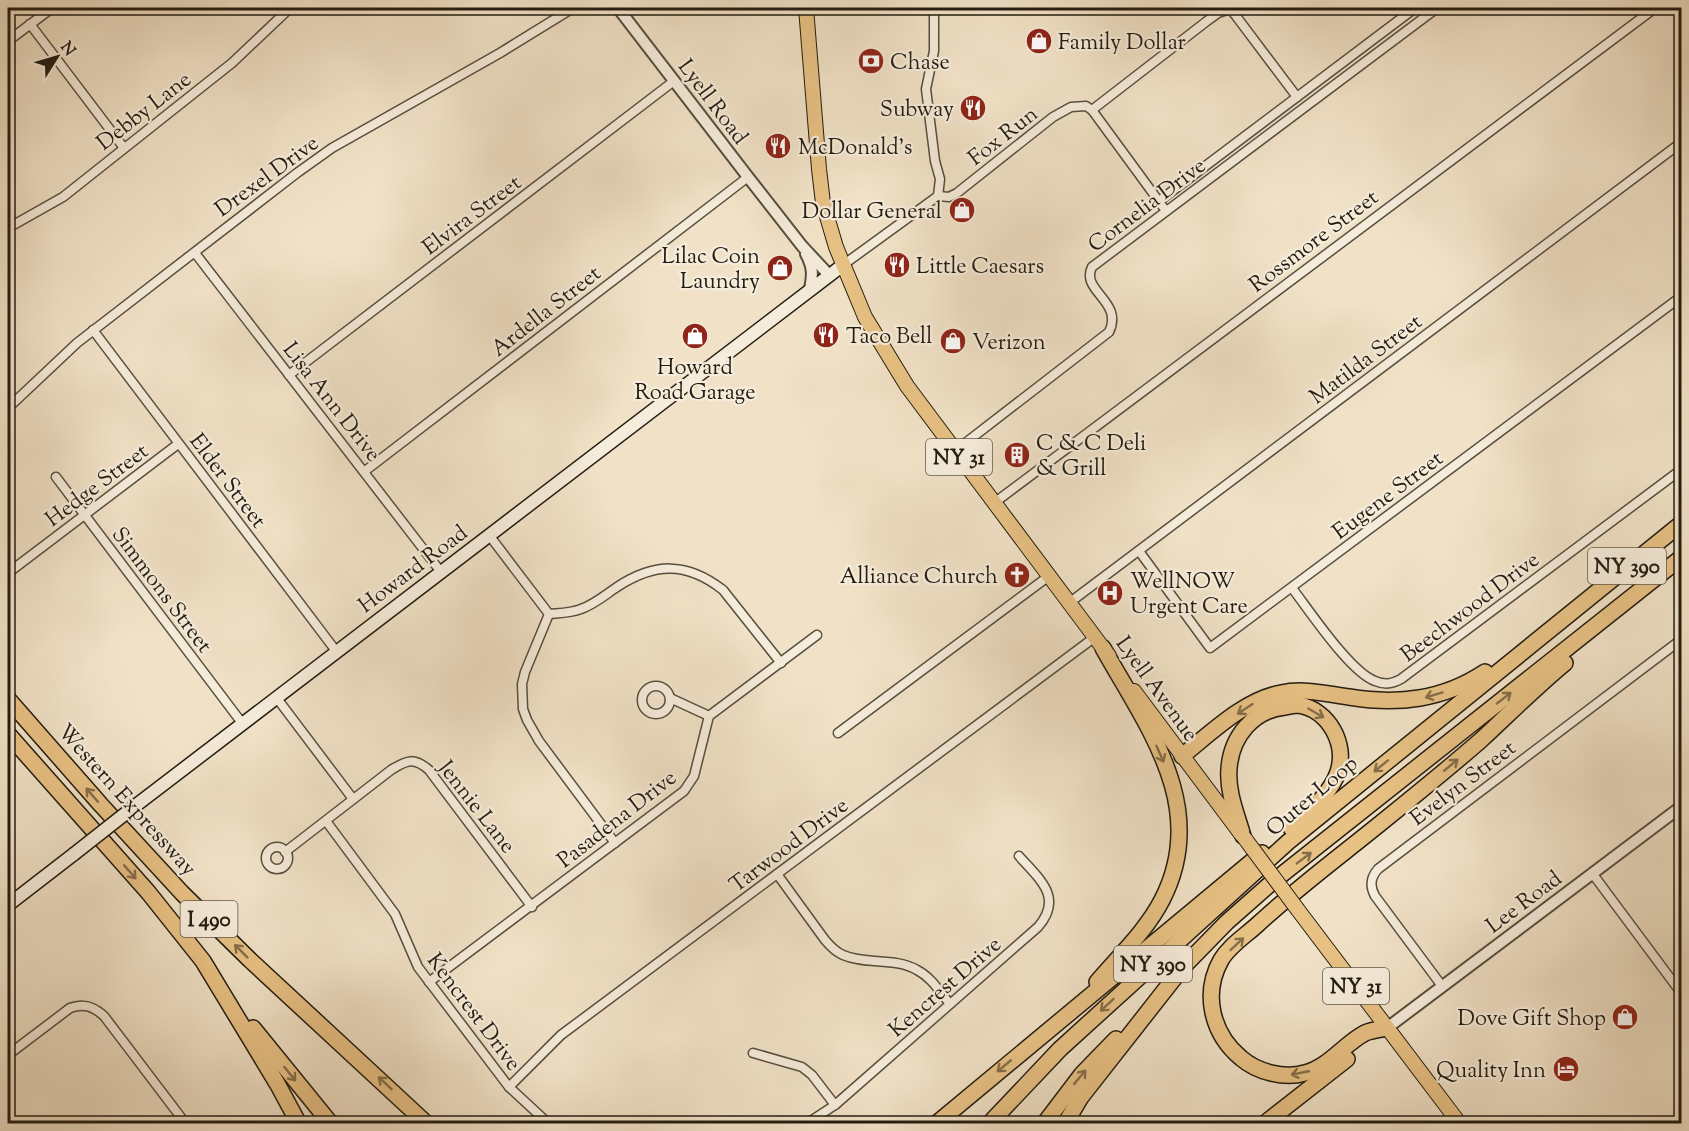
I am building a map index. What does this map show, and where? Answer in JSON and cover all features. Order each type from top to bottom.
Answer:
[{"type":"highway","name":"Outer Loop","points":[[989,1124],[1060,1049],[1288,842],[1682,522]]},
{"type":"highway","name":"Outer Loop","points":[[1065,1124],[1082,1097],[1183,967],[1227,922],[1270,884],[1682,557]]},
{"type":"highway","points":[[1182,756],[1242,711],[1267,697],[1280,693],[1307,691],[1389,702],[1418,700],[1441,693],[1479,676],[1573,610]]},
{"type":"highway","points":[[1387,1028],[1366,1033],[1336,1056],[1305,1073],[1287,1075],[1266,1072],[1247,1063],[1222,1038],[1211,1009],[1215,976],[1220,962],[1232,948],[1272,911],[1480,740],[1595,636],[1615,612]]},
{"type":"highway","points":[[1066,1017],[1146,925],[1161,901],[1174,869],[1180,835],[1178,801],[1160,753],[1099,642]]},
{"type":"highway","name":"Western Expressway","points":[[8,699],[182,893],[250,960],[427,1124]]},
{"type":"highway","points":[[936,1124],[1302,818],[1338,773],[1341,755],[1337,737],[1330,722],[1299,705],[1272,708],[1251,721],[1242,732],[1236,742],[1229,768],[1229,787],[1243,836]]},
{"type":"highway","name":"Western Expressway","points":[[8,734],[148,892],[203,961],[299,1124]]},
{"type":"highway","points":[[1302,818],[1324,813]]},
{"type":"highway","points":[[203,961],[254,1029],[331,1124]]},
{"type":"highway","points":[[1044,1124],[1082,1074],[1183,967]]},
{"type":"highway","points":[[1264,1124],[1387,1028]]},
{"type":"main road","name":"NY 31","points":[[806,8],[823,203],[843,265]]},
{"type":"main road","name":"Howard Road","points":[[8,905],[242,723],[843,265]]},
{"type":"main road","name":"Lyell Avenue","points":[[843,265],[865,317],[889,360],[1182,756],[1460,1124]]},
{"type":"street","points":[[8,41],[52,8]]},
{"type":"street","name":"Debby Lane","points":[[8,228],[63,197],[232,63],[290,8]]},
{"type":"street","name":"Drexel Drive","points":[[8,408],[93,330],[195,253],[220,231],[332,148],[500,53],[573,8]]},
{"type":"street","name":"Lyell Road","points":[[618,8],[802,246],[829,275]]},
{"type":"street","points":[[934,8],[934,44],[926,89],[935,161],[940,179],[938,196]]},
{"type":"street","points":[[1159,201],[1415,8]]},
{"type":"street","name":"Cornelia Drive","points":[[955,451],[1109,332],[1113,320],[1112,312],[1089,280],[1092,267],[1437,8]]},
{"type":"street","name":"Rossmore Street","points":[[994,503],[1655,8]]},
{"type":"street","points":[[1678,8],[1682,17]]},
{"type":"street","points":[[1166,211],[1092,110],[1225,9],[1230,9],[1236,16],[1297,97]]},
{"type":"street","points":[[30,24],[124,148]]},
{"type":"street","name":"Elvira Street","points":[[289,375],[674,81]]},
{"type":"street","name":"Fox Run","points":[[843,265],[938,196],[949,197],[957,193],[1053,117],[1071,107],[1086,106],[1092,110]]},
{"type":"street","name":"Matilda Street","points":[[1069,603],[1682,142]]},
{"type":"street","name":"Ardella Street","points":[[364,471],[748,177]]},
{"type":"street","name":"Lyell Road","points":[[802,246],[812,266],[810,289]]},
{"type":"street","name":"Lisa Ann Drive","points":[[195,253],[441,572]]},
{"type":"street","name":"Eugene Street","points":[[1139,551],[1210,648],[1682,296]]},
{"type":"street","name":"Elder Street","points":[[93,330],[336,651]]},
{"type":"street","name":"Hedge Street","points":[[8,573],[178,444]]},
{"type":"street","name":"Beechwood Drive","points":[[1292,588],[1356,670],[1374,681],[1384,684],[1393,683],[1411,672],[1682,469]]},
{"type":"street","name":"Simmons Street","points":[[56,477],[242,723]]},
{"type":"street","points":[[489,535],[549,614]]},
{"type":"street","points":[[549,614],[581,609],[596,602],[630,579],[651,570],[667,568],[686,571],[706,579],[723,590],[781,663]]},
{"type":"street","points":[[838,733],[1049,576]]},
{"type":"street","points":[[549,614],[525,672],[522,684],[523,709],[536,736],[615,843]]},
{"type":"street","points":[[670,698],[709,716],[817,635]]},
{"type":"street","name":"Evelyn Street","points":[[1442,986],[1375,896],[1371,885],[1373,875],[1378,868],[1682,639]]},
{"type":"street","name":"Tarwood Drive","points":[[509,1087],[561,1035],[777,874],[1099,642]]},
{"type":"street","points":[[276,697],[354,799],[285,852]]},
{"type":"street","name":"Pasadena Drive","points":[[429,982],[684,791],[690,783],[709,716]]},
{"type":"street","name":"Jennie Lane","points":[[354,799],[402,763],[420,762],[429,770],[532,907]]},
{"type":"street","name":"Lee Road","points":[[1387,1028],[1682,806]]},
{"type":"street","name":"Kencrest Drive","points":[[326,821],[395,914],[410,952],[429,982],[509,1087],[549,1124]]},
{"type":"street","name":"Kencrest Drive","points":[[806,1124],[835,1105],[1046,919],[1050,903],[1044,884],[1019,856]]},
{"type":"street","points":[[1592,873],[1682,994]]},
{"type":"street","points":[[777,874],[834,949],[855,958],[911,967],[927,977],[950,1004]]},
{"type":"street","points":[[8,1055],[58,1016],[78,1005],[87,1005],[104,1016],[186,1124]]},
{"type":"street","points":[[753,1053],[802,1067],[812,1074],[835,1105]]},
{"type":"place","name":"Family Dollar","points":[[1039,41]]},
{"type":"place","name":"Chase","points":[[871,61]]},
{"type":"place","name":"Subway","points":[[973,108]]},
{"type":"place","name":"McDonald's","points":[[778,146]]},
{"type":"place","name":"Dollar General","points":[[962,210]]},
{"type":"place","name":"Little Caesars","points":[[897,265]]},
{"type":"place","name":"Lilac Coin Laundry","points":[[780,268]]},
{"type":"place","name":"Taco Bell","points":[[826,335]]},
{"type":"place","name":"Howard Road Garage","points":[[695,336]]},
{"type":"place","name":"Verizon","points":[[953,341]]},
{"type":"place","name":"C & C Deli & Grill","points":[[1017,455]]},
{"type":"place","name":"Alliance Church","points":[[1017,575]]},
{"type":"place","name":"WellNOW Urgent Care","points":[[1110,593]]},
{"type":"place","name":"Dove Gift Shop","points":[[1625,1017]]},
{"type":"place","name":"Quality Inn","points":[[1566,1069]]}]
